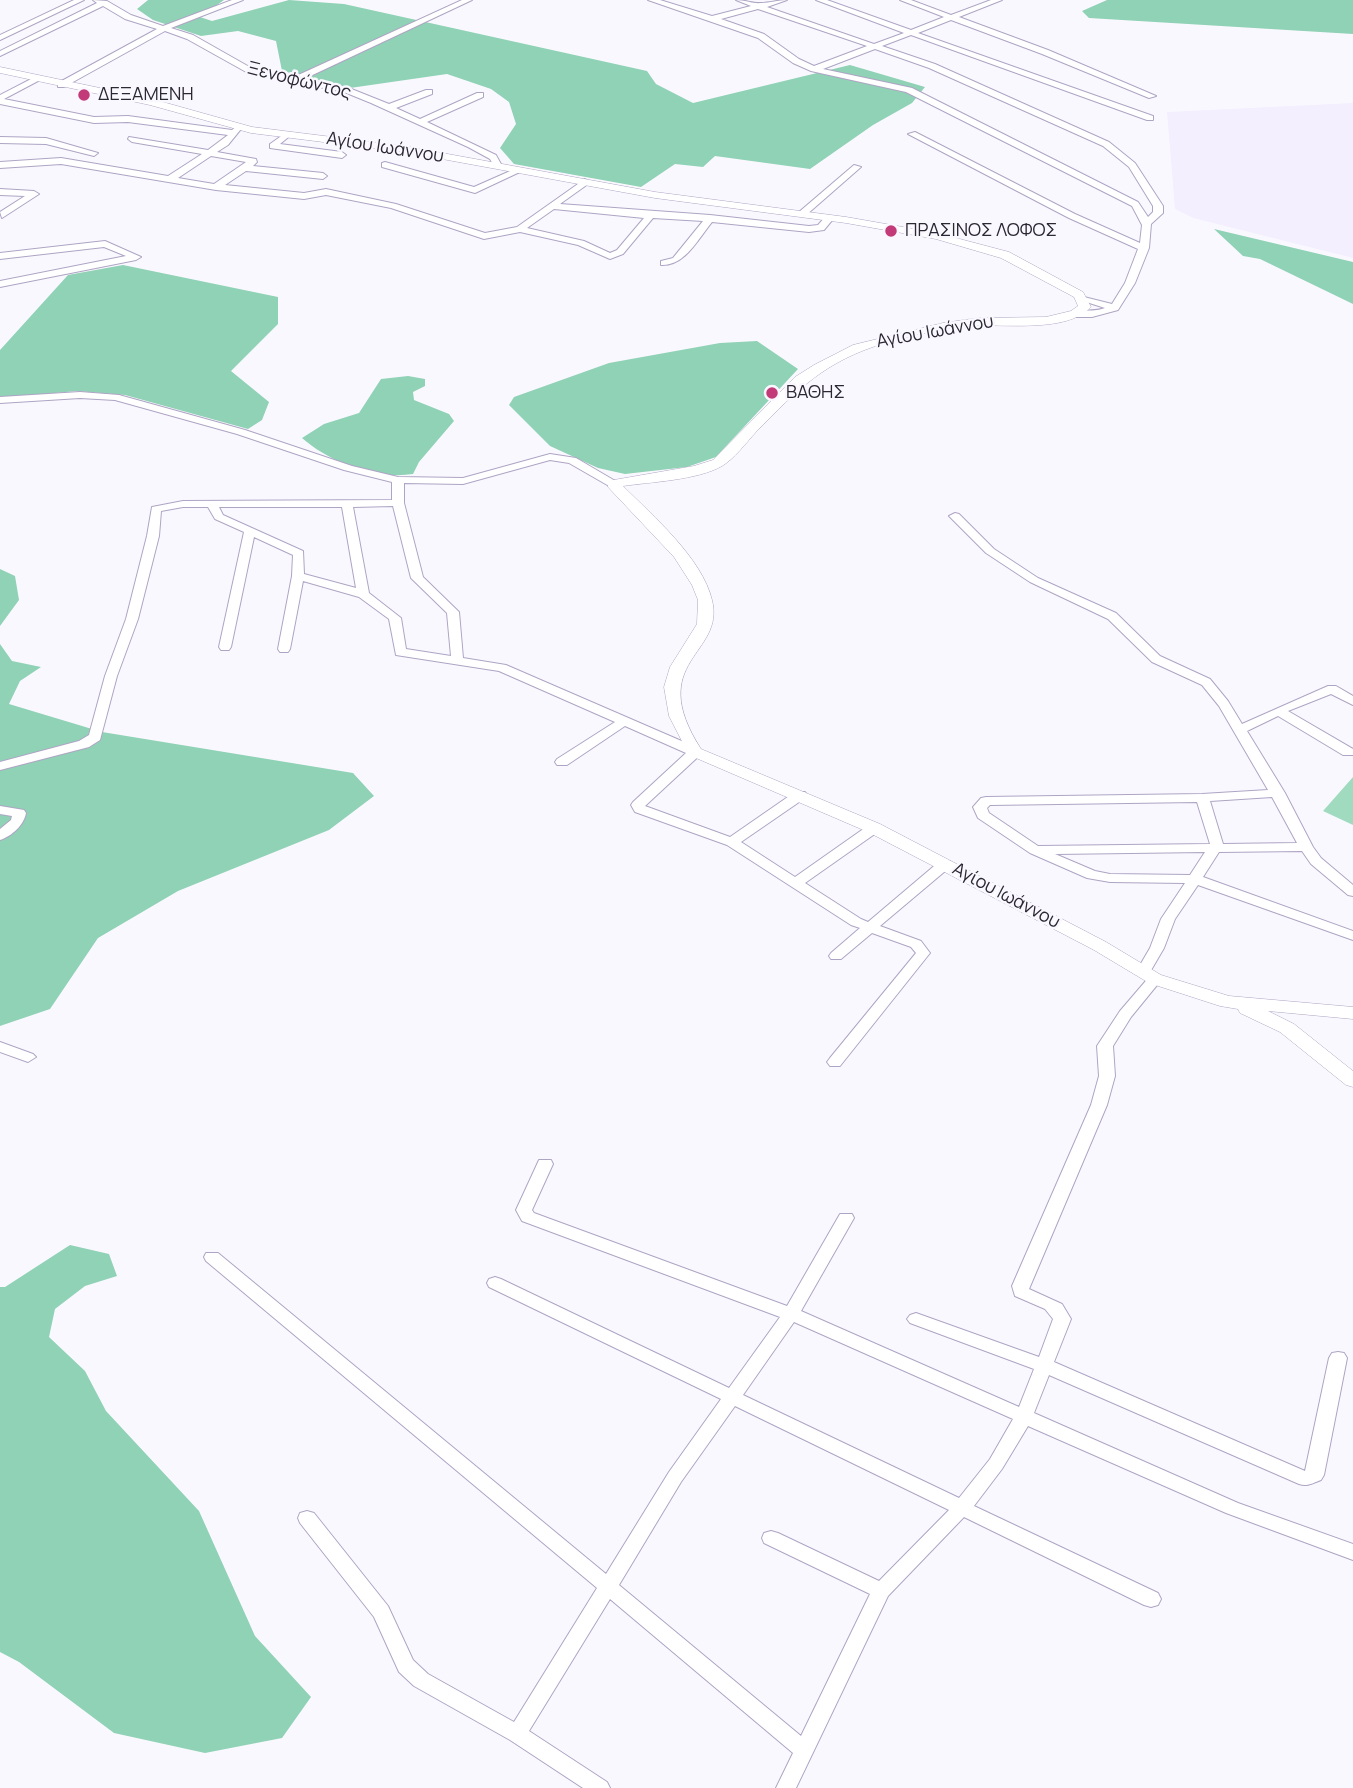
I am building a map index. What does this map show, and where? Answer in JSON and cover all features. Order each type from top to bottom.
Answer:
[{"type":"street","points":[[0,38],[80,0]]},
{"type":"street","points":[[61,85],[165,29],[239,0]]},
{"type":"street","points":[[295,80],[468,0]]},
{"type":"street","points":[[740,0],[932,66],[1106,144],[1128,157],[1138,171],[1146,191],[1158,206],[1158,213],[1147,223]]},
{"type":"street","points":[[713,18],[783,0]]},
{"type":"street","points":[[820,0],[1150,118]]},
{"type":"street","points":[[904,0],[1045,52],[1152,96]]},
{"type":"street","points":[[814,69],[998,0]]},
{"type":"street","points":[[0,54],[100,1]]},
{"type":"street","name":"Ξενοφώντος","points":[[100,1],[128,16],[190,37],[243,68],[346,90],[481,150],[493,157],[498,166]]},
{"type":"street","points":[[661,1],[761,36],[796,61],[814,69],[918,94],[1135,204],[1147,223],[1144,248],[1126,291],[1115,307],[1099,313],[1069,315]]},
{"type":"street","points":[[10,33],[33,37]]},
{"type":"street","name":"Αγίου Ιωάννου","points":[[2,71],[152,102],[236,130],[345,141],[715,204],[802,214],[937,236],[992,249],[1034,269],[1083,298]]},
{"type":"street","points":[[0,99],[35,79]]},
{"type":"street","points":[[387,108],[429,92]]},
{"type":"street","points":[[419,122],[480,95]]},
{"type":"street","points":[[0,99],[94,120],[128,119],[236,130]]},
{"type":"street","points":[[170,179],[209,153],[236,130]]},
{"type":"street","points":[[912,134],[1072,216],[1144,248]]},
{"type":"street","points":[[287,135],[273,146],[342,155]]},
{"type":"street","points":[[132,139],[253,160],[246,168],[216,187]]},
{"type":"street","points":[[0,140],[46,141],[94,153]]},
{"type":"street","points":[[0,165],[61,161],[216,187],[303,196],[327,192],[393,206],[484,236],[520,229],[585,182]]},
{"type":"street","points":[[385,164],[475,190],[520,170]]},
{"type":"street","points":[[802,214],[857,167]]},
{"type":"street","points":[[246,168],[323,176]]},
{"type":"street","points":[[0,192],[33,194],[2,215]]},
{"type":"street","points":[[553,206],[607,214],[710,218],[815,229],[821,228],[829,218]]},
{"type":"street","points":[[520,229],[581,243],[610,256],[620,252],[651,215]]},
{"type":"street","points":[[664,262],[676,260],[710,218]]},
{"type":"street","points":[[0,256],[94,244],[112,245],[136,257],[0,285]]},
{"type":"street","points":[[1069,315],[1083,309],[1083,298],[1115,307]]},
{"type":"street","name":"Αγίου Ιωάννου","points":[[612,484],[696,470],[718,463],[800,380],[815,368],[855,348],[967,323],[1069,315]]},
{"type":"street","points":[[0,400],[80,395],[115,397],[241,432],[348,468],[398,480],[463,481],[550,457],[572,460],[612,484],[680,557],[699,585],[705,602],[706,617],[701,635],[673,677],[675,711],[683,735],[695,752]]},
{"type":"street","points":[[398,480],[398,503],[417,578],[453,612],[457,660]]},
{"type":"street","points":[[347,503],[363,594]]},
{"type":"street","points":[[0,766],[84,744],[95,737],[111,676],[132,620],[153,536],[156,509],[173,505],[398,503]]},
{"type":"street","points":[[213,506],[219,517],[299,553],[298,576],[284,649]]},
{"type":"street","points":[[955,516],[990,551],[1034,580],[1112,616],[1156,659],[1206,682],[1278,793],[1306,847],[1316,861],[1353,892]]},
{"type":"street","points":[[225,647],[250,531]]},
{"type":"street","points":[[298,576],[363,594],[395,618],[400,652],[502,668],[622,723],[695,752]]},
{"type":"street","points":[[1239,730],[1332,689],[1353,701]]},
{"type":"street","points":[[1278,711],[1348,752]]},
{"type":"street","points":[[562,762],[622,723]]},
{"type":"street","points":[[695,752],[638,805],[640,809],[732,842],[868,926],[916,944],[923,953],[835,1062]]},
{"type":"street","name":"Αγίου Ιωάννου","points":[[695,752],[874,828],[1149,975],[1227,1002],[1353,1013]]},
{"type":"street","points":[[1278,793],[1202,798],[986,801],[981,804],[983,815],[1035,850],[1066,866],[1110,878],[1195,879],[1353,936]]},
{"type":"street","points":[[732,842],[800,795]]},
{"type":"street","points":[[1202,798],[1217,845]]},
{"type":"street","points":[[0,810],[19,813],[18,821],[0,836]]},
{"type":"street","points":[[795,883],[874,828]]},
{"type":"street","points":[[1035,850],[1217,845],[1306,847]]},
{"type":"street","points":[[786,1788],[881,1591],[962,1508],[996,1464],[1024,1417],[1062,1318],[1060,1311],[1026,1296],[1021,1292],[1020,1286],[1099,1105],[1107,1076],[1105,1046],[1149,975],[1168,919],[1217,845]]},
{"type":"street","points":[[836,956],[868,926],[945,864]]},
{"type":"street","points":[[1227,1002],[1279,1023],[1353,1081]]},
{"type":"street","points":[[0,1047],[28,1057]]},
{"type":"street","points":[[545,1164],[524,1210],[528,1217],[791,1314],[1232,1508],[1353,1552]]},
{"type":"street","points":[[517,1734],[674,1477],[791,1314],[846,1218]]},
{"type":"street","points":[[212,1257],[804,1750]]},
{"type":"street","points":[[495,1283],[730,1399],[1151,1599]]},
{"type":"street","points":[[916,1319],[1043,1365],[1305,1479],[1315,1475],[1338,1358]]},
{"type":"street","points":[[307,1517],[381,1612],[407,1666],[421,1680],[517,1734],[600,1788]]},
{"type":"street","points":[[771,1538],[881,1591]]},
{"type":"shaded area","points":[[1353,103],[1353,258],[1193,218],[1175,209],[1167,112]]},
{"type":"green space","points":[[148,0],[224,0],[200,17],[212,21],[289,0],[344,4],[647,71],[656,84],[693,103],[850,65],[925,87],[912,103],[873,125],[810,169],[715,156],[703,167],[675,164],[641,187],[514,164],[500,148],[516,124],[509,102],[491,89],[447,74],[350,88],[282,71],[276,41],[238,31],[201,36],[153,20],[137,9]]},
{"type":"green space","points":[[1107,0],[1353,0],[1353,34],[1089,18],[1082,11]]},
{"type":"green space","points":[[1214,229],[1353,262],[1353,304],[1260,259],[1243,256]]},
{"type":"green space","points":[[123,265],[278,297],[278,324],[231,371],[269,402],[262,420],[248,429],[125,395],[77,391],[0,398],[0,350],[68,275]]},
{"type":"green space","points":[[757,341],[798,369],[716,457],[687,467],[625,474],[598,468],[550,446],[509,405],[514,397],[609,363],[720,343]]},
{"type":"green space","points":[[408,376],[425,379],[425,386],[413,392],[414,400],[449,414],[454,421],[419,462],[413,474],[369,472],[339,462],[302,438],[324,424],[359,413],[381,379]]},
{"type":"green space","points":[[0,569],[15,576],[19,600],[0,626]]},
{"type":"green space","points":[[0,644],[12,661],[41,667],[20,681],[9,704],[102,732],[353,773],[374,796],[329,830],[178,891],[98,938],[50,1009],[0,1026]]},
{"type":"green space","points":[[1353,777],[1353,825],[1323,811]]},
{"type":"green space","points":[[70,1245],[109,1254],[117,1276],[85,1286],[55,1309],[49,1337],[85,1371],[106,1411],[199,1511],[255,1636],[311,1697],[282,1738],[205,1753],[114,1733],[19,1662],[0,1652],[0,1287],[5,1287]]},
{"type":"place","name":"ΔΕΞΑΜΕΝΗ","points":[[84,95]]},
{"type":"place","name":"ΠΡΑΣΙΝΟΣ ΛΟΦΟΣ","points":[[891,231]]},
{"type":"place","name":"ΒΑΘΗΣ","points":[[772,393]]}]
